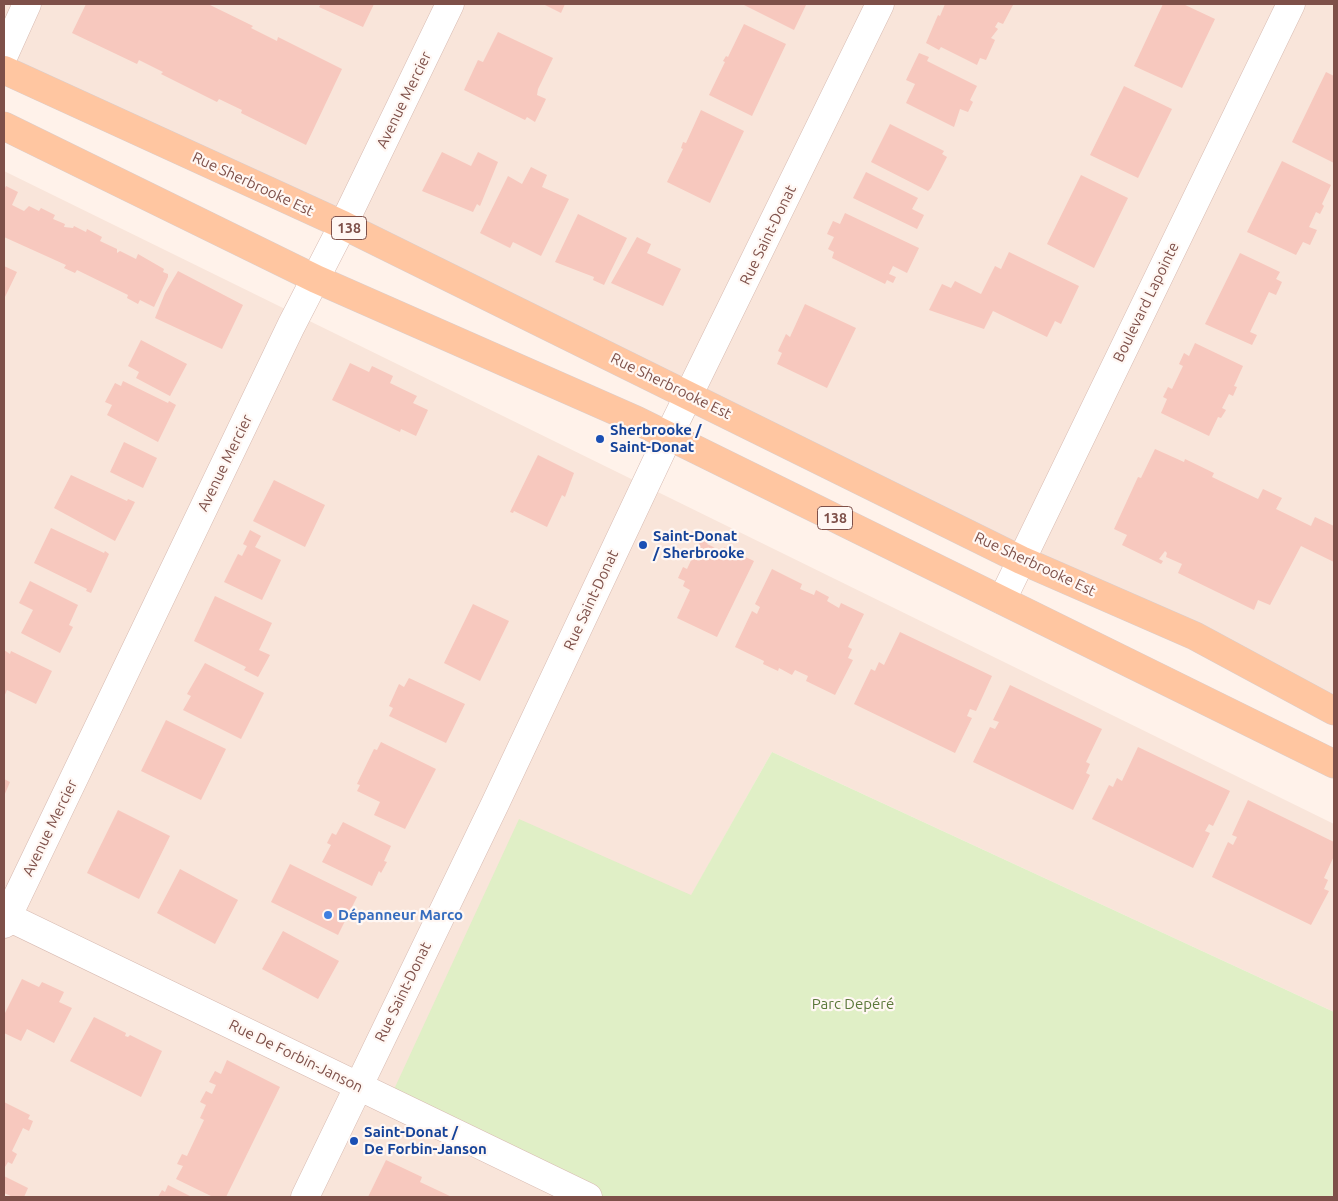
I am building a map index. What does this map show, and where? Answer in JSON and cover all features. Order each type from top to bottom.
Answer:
[{"type":"main road","name":"Rue Sherbrooke Est","points":[[4,70],[344,225],[1021,560],[1195,636],[1334,711]]},
{"type":"main road","name":"138","points":[[4,126],[316,279],[613,410],[1334,764]]},
{"type":"street","points":[[4,54],[27,4]]},
{"type":"street","name":"Avenue Mercier","points":[[5,918],[291,326],[344,225],[450,4]]},
{"type":"street","name":"Rue Saint-Donat","points":[[304,1197],[495,804],[668,437],[690,396],[880,4]]},
{"type":"street","name":"Boulevard Lapointe","points":[[1002,600],[1291,4]]},
{"type":"street","name":"Rue De Forbin-Janson","points":[[5,918],[588,1197]]},
{"type":"shaded area","points":[[4,4],[1334,4],[1334,710],[4,67]]},
{"type":"shaded area","points":[[4,171],[1334,824],[1334,1012],[772,752],[691,896],[519,820],[596,1197],[4,1197]]},
{"type":"green space","name":"Parc Depéré","points":[[772,752],[1334,1012],[1334,1197],[596,1197],[390,1098],[519,819],[691,895]]},
{"type":"building","points":[[86,4],[208,4],[253,26],[251,28],[277,41],[278,37],[342,69],[306,145],[241,113],[242,110],[219,99],[217,102],[161,74],[163,72],[139,60],[137,64],[72,33]]},
{"type":"building","points":[[321,4],[374,4],[363,27],[319,7]]},
{"type":"building","points":[[543,4],[565,4],[561,13]]},
{"type":"building","points":[[744,4],[803,4],[806,5],[794,30]]},
{"type":"building","points":[[945,4],[1013,5],[1003,24],[998,22],[995,27],[998,29],[991,38],[995,40],[986,60],[980,58],[977,65],[941,47],[939,50],[926,43]]},
{"type":"building","points":[[1163,4],[1183,4],[1215,19],[1182,88],[1134,66]]},
{"type":"building","points":[[744,24],[786,44],[752,116],[709,95],[725,62],[723,61],[726,56],[728,57]]},
{"type":"building","points":[[498,32],[553,58],[538,89],[537,95],[546,99],[535,122],[527,117],[525,120],[464,90],[478,60],[483,62]]},
{"type":"building","points":[[919,53],[929,57],[927,61],[977,86],[970,100],[973,102],[968,112],[960,109],[954,127],[906,103],[915,84],[906,80]]},
{"type":"building","points":[[1326,72],[1334,76],[1334,163],[1292,142]]},
{"type":"building","points":[[1124,86],[1172,109],[1138,178],[1090,155]]},
{"type":"building","points":[[701,110],[744,131],[710,203],[667,182],[683,149],[681,148],[683,142],[686,143]]},
{"type":"building","points":[[890,124],[944,151],[942,154],[947,157],[928,191],[871,162]]},
{"type":"building","points":[[442,152],[471,166],[478,152],[498,162],[480,206],[477,204],[473,212],[422,191]]},
{"type":"building","points":[[1282,161],[1331,185],[1322,204],[1324,206],[1320,214],[1316,212],[1309,227],[1317,230],[1310,245],[1303,242],[1296,255],[1247,232]]},
{"type":"building","points":[[531,167],[547,175],[542,187],[569,199],[541,256],[513,242],[510,248],[480,233],[508,176],[522,184]]},
{"type":"building","points":[[866,172],[918,198],[912,209],[924,215],[917,229],[853,198]]},
{"type":"building","points":[[1081,175],[1128,198],[1094,268],[1047,244]]},
{"type":"building","points":[[6,186],[18,192],[12,205],[24,211],[29,206],[39,211],[41,208],[55,215],[53,219],[65,224],[64,227],[73,228],[74,226],[86,232],[87,229],[102,237],[100,241],[117,249],[117,253],[120,251],[136,259],[138,254],[164,269],[163,272],[168,274],[168,277],[154,307],[140,300],[138,304],[127,298],[128,295],[77,270],[75,273],[64,268],[66,265],[4,237],[4,190]]},
{"type":"building","points":[[845,213],[919,248],[907,273],[893,266],[889,274],[896,277],[893,283],[887,280],[885,284],[832,258],[834,252],[828,249],[834,237],[827,234],[833,221],[840,224]]},
{"type":"building","points":[[578,214],[627,238],[604,285],[593,280],[594,277],[555,262]]},
{"type":"building","points":[[637,237],[651,244],[647,253],[681,269],[663,306],[611,283]]},
{"type":"building","points":[[1009,252],[1079,286],[1061,324],[1055,321],[1047,337],[993,311],[984,329],[929,310],[942,284],[951,288],[955,281],[981,294],[995,266],[1001,269]]},
{"type":"building","points":[[1240,253],[1280,272],[1276,279],[1282,282],[1276,295],[1269,292],[1250,332],[1257,335],[1252,345],[1205,324]]},
{"type":"building","points":[[4,266],[17,272],[4,299]]},
{"type":"building","points":[[178,271],[243,305],[222,349],[155,318],[165,293]]},
{"type":"building","points":[[805,304],[856,328],[827,388],[777,364],[782,353],[778,351],[786,334],[790,337]]},
{"type":"building","points":[[141,340],[187,364],[170,396],[136,378],[139,372],[128,366]]},
{"type":"building","points":[[1195,343],[1243,366],[1234,386],[1237,387],[1233,396],[1229,394],[1222,408],[1226,410],[1221,418],[1218,417],[1209,436],[1161,413],[1167,399],[1163,397],[1168,387],[1172,389],[1183,366],[1179,364],[1184,353],[1189,356]]},
{"type":"building","points":[[350,363],[369,372],[372,366],[393,376],[390,383],[417,396],[413,403],[428,410],[416,436],[401,429],[400,432],[332,400]]},
{"type":"building","points":[[123,381],[176,405],[158,442],[107,415],[112,405],[105,402],[115,383],[121,386]]},
{"type":"building","points":[[124,442],[157,458],[143,488],[110,472]]},
{"type":"building","points":[[1155,449],[1184,462],[1185,459],[1214,473],[1212,477],[1258,499],[1263,489],[1282,498],[1276,509],[1311,526],[1315,517],[1334,526],[1334,562],[1301,546],[1270,605],[1258,600],[1254,610],[1178,573],[1182,564],[1166,557],[1167,553],[1165,551],[1159,559],[1163,561],[1161,564],[1122,545],[1127,535],[1114,529],[1138,477],[1141,478]]},
{"type":"building","points":[[538,455],[574,473],[565,497],[562,495],[547,527],[514,511],[513,513],[510,512]]},
{"type":"building","points":[[71,475],[127,501],[128,499],[135,502],[115,541],[54,508]]},
{"type":"building","points":[[274,480],[325,505],[305,547],[253,521]]},
{"type":"building","points":[[51,528],[109,554],[91,593],[86,591],[87,589],[34,563]]},
{"type":"building","points":[[250,530],[261,536],[255,547],[281,560],[262,600],[224,582],[238,554],[242,556],[247,546],[243,544]]},
{"type":"building","points":[[703,535],[710,538],[707,544],[722,551],[724,547],[754,561],[717,637],[677,618],[690,590],[683,586],[685,581],[678,578],[683,567],[687,569]]},
{"type":"building","points":[[772,569],[802,584],[800,589],[814,595],[816,590],[829,597],[827,601],[839,608],[841,603],[864,614],[848,647],[852,649],[848,658],[853,660],[835,695],[806,681],[808,676],[795,670],[792,675],[779,668],[778,671],[763,664],[764,661],[735,647],[752,611],[757,614],[760,607],[755,604]]},
{"type":"building","points":[[30,581],[78,605],[69,625],[73,627],[60,653],[21,633],[33,610],[19,603]]},
{"type":"building","points":[[215,596],[272,623],[259,650],[270,655],[258,677],[244,670],[246,667],[194,641]]},
{"type":"building","points":[[473,604],[509,621],[480,681],[444,663]]},
{"type":"building","points":[[900,632],[992,676],[976,711],[970,709],[967,716],[972,718],[955,753],[854,704],[871,669],[875,671],[879,662],[884,665]]},
{"type":"building","points":[[4,650],[10,654],[11,651],[52,671],[36,704],[7,690],[4,697]]},
{"type":"building","points":[[205,663],[264,693],[241,739],[183,710],[191,696],[187,694]]},
{"type":"building","points":[[409,678],[465,704],[446,743],[389,716],[393,708],[389,706],[399,684],[404,687]]},
{"type":"building","points":[[1010,685],[1102,729],[1086,762],[1090,764],[1086,773],[1090,775],[1073,810],[973,762],[990,727],[995,729],[999,722],[993,720]]},
{"type":"building","points":[[166,720],[226,749],[201,800],[141,771]]},
{"type":"building","points":[[381,742],[436,769],[405,829],[374,815],[380,802],[357,791],[360,785],[357,784],[374,749],[377,750]]},
{"type":"building","points":[[1138,747],[1230,791],[1213,826],[1209,824],[1205,831],[1210,833],[1193,868],[1092,819],[1109,785],[1113,787],[1117,778],[1122,781]]},
{"type":"building","points":[[4,779],[10,782],[4,796]]},
{"type":"building","points":[[1248,800],[1334,842],[1334,856],[1324,878],[1328,880],[1324,889],[1329,891],[1311,925],[1212,877],[1228,842],[1233,845],[1237,837],[1232,835]]},
{"type":"building","points":[[118,810],[170,836],[139,899],[87,873]]},
{"type":"building","points":[[343,822],[391,846],[384,861],[387,862],[381,873],[379,871],[372,886],[322,862],[331,845],[327,843],[332,833],[336,835]]},
{"type":"building","points":[[290,864],[357,897],[338,935],[271,902]]},
{"type":"building","points":[[180,869],[238,900],[215,944],[157,913]]},
{"type":"building","points":[[283,931],[339,961],[318,999],[262,969]]},
{"type":"building","points":[[22,979],[39,987],[42,982],[64,992],[59,1002],[72,1008],[54,1043],[27,1029],[21,1041],[4,1033],[4,1015]]},
{"type":"building","points":[[94,1017],[126,1033],[125,1036],[128,1037],[130,1035],[162,1051],[141,1097],[70,1061]]},
{"type":"building","points":[[227,1060],[280,1087],[226,1197],[213,1197],[176,1179],[183,1166],[177,1164],[182,1154],[187,1156],[204,1120],[200,1118],[206,1105],[200,1102],[206,1091],[212,1094],[216,1085],[209,1082],[215,1071],[221,1074]]},
{"type":"building","points":[[4,1102],[30,1115],[28,1119],[33,1121],[29,1131],[23,1128],[12,1151],[17,1154],[12,1164],[8,1162],[5,1167]]},
{"type":"building","points":[[386,1160],[422,1177],[420,1182],[452,1197],[368,1197]]},
{"type":"building","points":[[4,1176],[28,1188],[24,1197],[13,1197],[4,1193]]},
{"type":"building","points":[[168,1185],[192,1197],[158,1197],[162,1190],[165,1192]]},
{"type":"place","name":"Sherbrooke / Saint-Donat","points":[[600,439]]},
{"type":"place","name":"Saint-Donat / Sherbrooke","points":[[643,545]]},
{"type":"place","name":"Dépanneur Marco","points":[[328,915]]},
{"type":"place","name":"Saint-Donat / De Forbin-Janson","points":[[354,1141]]}]
